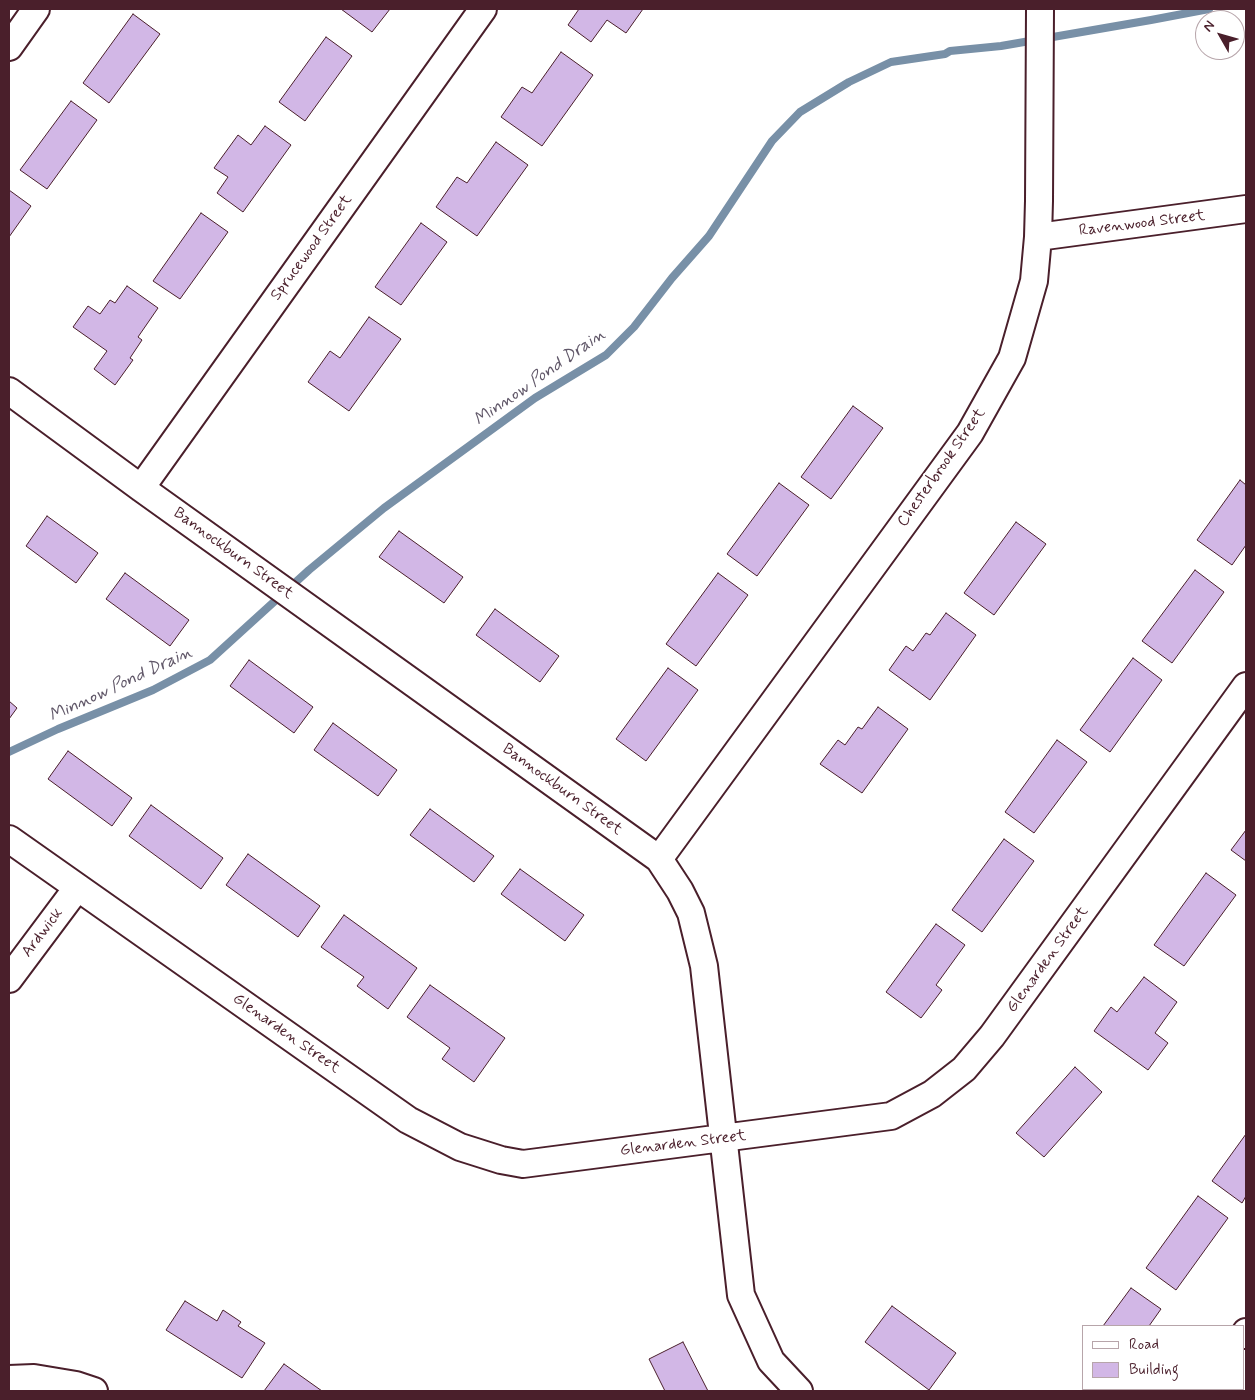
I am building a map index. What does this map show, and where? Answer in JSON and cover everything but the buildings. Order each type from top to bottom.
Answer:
[{"type":"street","points":[[9,47],[36,9]]},
{"type":"street","name":"Sprucewood Street","points":[[141,488],[483,9]]},
{"type":"street","name":"Chesterbrook Street","points":[[659,859],[970,433],[1012,358],[1034,281],[1038,237],[1040,201],[1040,12]]},
{"type":"street","name":"Ravenwood Street","points":[[1038,237],[1246,209]]},
{"type":"street","name":"Bannockburn Street","points":[[9,391],[141,488],[659,859],[680,890],[691,913],[704,966],[742,1295],[771,1360],[799,1391]]},
{"type":"street","name":"Glenarden Street","points":[[9,839],[408,1120],[460,1148],[501,1160],[524,1164],[891,1116],[932,1094],[964,1069],[992,1036],[1246,686]]},
{"type":"street","name":"Ardwick","points":[[9,979],[77,888]]},
{"type":"street","points":[[9,1379],[34,1378],[76,1385],[94,1391]]},
{"type":"waterway","name":"Minnow Pond Drain","points":[[9,752],[58,729],[153,690],[210,660],[309,570],[384,508],[535,398],[606,355],[634,327],[672,278],[709,236],[772,141],[800,112],[849,82],[891,62],[945,54],[950,51],[1001,46],[1209,9]]}]
